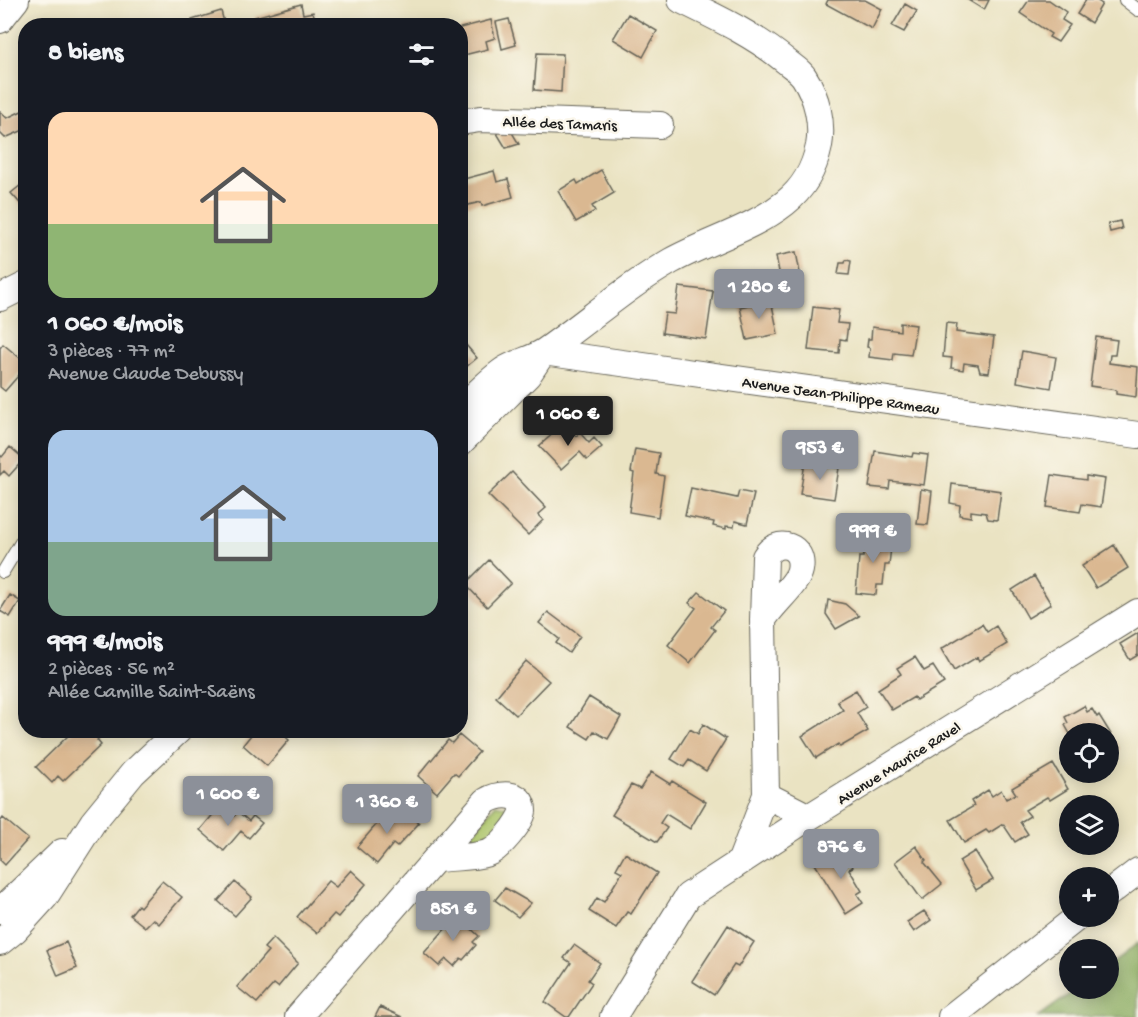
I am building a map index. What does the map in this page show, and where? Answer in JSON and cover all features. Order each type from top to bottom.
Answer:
[{"type":"street","points":[[0,20],[16,0]]},
{"type":"street","points":[[468,402],[504,370],[543,352],[626,289],[673,260],[730,235],[784,204],[805,184],[816,160],[821,137],[818,109],[803,75],[773,50],[713,15],[681,0]]},
{"type":"street","name":"Allée des Tamaris","points":[[468,119],[660,125]]},
{"type":"street","points":[[468,435],[528,375],[543,352]]},
{"type":"street","name":"Avenue Jean-Philippe Rameau","points":[[543,352],[1138,435]]},
{"type":"street","name":"Avenue Maurice Ravel","points":[[613,1017],[688,896],[809,817],[1138,612]]},
{"type":"street","points":[[741,860],[766,795],[763,620]]},
{"type":"street","points":[[133,773],[149,738]]},
{"type":"street","points":[[0,942],[15,930],[45,897],[93,822],[133,773],[170,738]]},
{"type":"street","points":[[766,795],[809,817]]},
{"type":"street","points":[[0,911],[93,822]]},
{"type":"street","points":[[298,1017],[436,859]]},
{"type":"street","points":[[1119,886],[1138,871]]},
{"type":"street","points":[[951,1017],[1066,927]]},
{"type":"lane","points":[[1125,0],[1138,10]]},
{"type":"lane","points":[[3,572],[18,547]]},
{"type":"green space","points":[[496,804],[511,809],[493,842],[474,843],[470,836]]},
{"type":"green space","points":[[1138,943],[1138,1017],[1038,1017],[1063,999],[1119,999],[1119,957]]},
{"type":"building","points":[[828,0],[865,0],[882,9],[872,29],[826,4]]},
{"type":"building","points":[[968,0],[989,0],[984,10]]},
{"type":"building","points":[[1029,0],[1049,0],[1066,12],[1062,20],[1070,25],[1058,42],[1049,37],[1051,34],[1020,13]]},
{"type":"building","points":[[1086,0],[1096,0],[1102,4],[1091,23],[1077,14]]},
{"type":"building","points":[[301,4],[303,14],[313,12],[315,18],[255,18]]},
{"type":"building","points":[[905,4],[917,11],[904,32],[892,26]]},
{"type":"building","points":[[221,11],[223,18],[198,18]]},
{"type":"building","points":[[628,14],[657,31],[643,57],[613,39]]},
{"type":"building","points":[[509,19],[516,45],[502,49],[496,22]]},
{"type":"building","points":[[491,20],[495,38],[486,41],[488,49],[468,54],[468,26]]},
{"type":"building","points":[[537,53],[563,54],[561,92],[534,90]]},
{"type":"building","points":[[0,112],[7,118],[18,113],[18,132],[5,138],[0,133]]},
{"type":"building","points":[[508,126],[519,144],[506,148],[495,130]]},
{"type":"building","points":[[601,170],[614,193],[592,206],[595,211],[576,222],[558,191],[576,180],[578,184]]},
{"type":"building","points":[[494,171],[497,182],[508,179],[513,197],[482,206],[481,202],[468,205],[468,178]]},
{"type":"building","points":[[18,187],[18,201],[11,193]]},
{"type":"building","points":[[1120,221],[1122,229],[1110,232],[1108,224]]},
{"type":"building","points":[[796,252],[800,273],[780,277],[776,256]]},
{"type":"building","points":[[846,260],[851,261],[849,275],[838,274],[840,263],[845,263]]},
{"type":"building","points":[[679,287],[713,291],[706,339],[662,333],[665,313],[675,314]]},
{"type":"building","points":[[771,300],[778,334],[747,340],[740,307]]},
{"type":"building","points":[[813,307],[839,310],[837,323],[848,324],[846,340],[840,339],[839,353],[808,350]]},
{"type":"building","points":[[900,323],[916,325],[911,355],[894,353],[893,360],[869,357],[870,348],[867,347],[868,339],[871,339],[872,327],[900,331]]},
{"type":"building","points":[[946,323],[957,324],[956,332],[994,337],[989,373],[980,372],[978,365],[964,363],[963,370],[951,368],[952,358],[943,357]]},
{"type":"building","points":[[1096,337],[1117,340],[1115,355],[1110,355],[1109,363],[1138,367],[1136,397],[1116,394],[1116,390],[1090,386]]},
{"type":"building","points":[[3,344],[18,356],[18,376],[5,391],[0,387],[0,348]]},
{"type":"building","points":[[468,347],[477,358],[468,365]]},
{"type":"building","points":[[1022,351],[1056,357],[1051,388],[1017,382]]},
{"type":"building","points":[[564,424],[576,436],[580,433],[589,443],[594,438],[602,447],[587,460],[580,452],[561,469],[539,446]]},
{"type":"building","points":[[10,447],[18,454],[18,466],[9,476],[4,471],[0,475],[0,455],[2,457]]},
{"type":"building","points":[[635,449],[659,453],[656,474],[664,476],[658,517],[629,512],[634,473],[631,472]]},
{"type":"building","points":[[875,451],[912,457],[913,453],[928,455],[924,485],[890,481],[889,489],[869,487]]},
{"type":"building","points":[[805,463],[839,468],[834,499],[800,494]]},
{"type":"building","points":[[512,472],[546,508],[538,515],[543,520],[528,535],[488,495]]},
{"type":"building","points":[[1052,475],[1086,480],[1086,476],[1105,479],[1101,507],[1082,504],[1080,512],[1047,507]]},
{"type":"building","points":[[952,484],[1001,491],[997,520],[988,519],[986,513],[971,511],[971,517],[959,515],[960,505],[950,503]]},
{"type":"building","points":[[691,488],[737,498],[739,491],[754,494],[747,524],[735,521],[734,527],[726,526],[726,529],[713,526],[714,522],[685,516]]},
{"type":"building","points":[[921,489],[932,491],[928,525],[917,524]]},
{"type":"building","points":[[866,535],[892,538],[889,565],[885,565],[883,585],[877,585],[876,595],[856,593],[859,557],[863,557]]},
{"type":"building","points":[[1114,545],[1128,568],[1096,588],[1082,566]]},
{"type":"building","points":[[489,560],[511,583],[487,607],[468,587],[468,581]]},
{"type":"building","points":[[1034,576],[1051,604],[1028,618],[1012,590]]},
{"type":"building","points":[[699,592],[724,611],[711,627],[715,630],[690,663],[668,645],[696,608],[689,603]]},
{"type":"building","points":[[10,595],[18,600],[18,604],[10,617],[0,611]]},
{"type":"building","points":[[828,600],[845,604],[859,616],[836,629],[826,614]]},
{"type":"building","points":[[548,612],[580,636],[569,653],[556,643],[559,639],[539,623]]},
{"type":"building","points":[[982,624],[987,632],[996,626],[1007,644],[979,661],[977,657],[954,671],[941,649]]},
{"type":"building","points":[[1138,633],[1138,655],[1130,660],[1120,644]]},
{"type":"building","points":[[915,657],[924,671],[933,666],[944,683],[916,700],[914,697],[892,710],[878,689],[901,674],[897,668]]},
{"type":"building","points":[[526,661],[549,681],[516,715],[496,697]]},
{"type":"building","points":[[856,690],[866,707],[857,713],[868,731],[840,747],[838,744],[816,758],[802,736],[843,710],[837,701]]},
{"type":"building","points":[[589,697],[621,717],[608,739],[594,731],[589,739],[570,727]]},
{"type":"building","points":[[1084,706],[1087,712],[1092,709],[1104,723],[1068,723],[1065,717]]},
{"type":"building","points":[[703,724],[726,739],[706,771],[689,760],[684,767],[671,759],[690,729],[698,734]]},
{"type":"building","points":[[66,738],[99,738],[97,740],[101,745],[63,781],[58,776],[52,783],[36,767]]},
{"type":"building","points":[[249,738],[287,738],[289,740],[267,766],[243,745]]},
{"type":"building","points":[[456,738],[463,738],[479,752],[458,776],[454,773],[437,793],[418,776],[448,740],[452,743]]},
{"type":"building","points":[[1053,764],[1059,774],[1059,783],[1064,783],[1068,789],[1050,800],[1047,797],[1025,810],[1030,816],[1020,822],[1028,834],[1015,842],[1003,824],[989,833],[986,830],[964,843],[950,820],[974,806],[971,801],[988,790],[992,796],[1001,790],[1006,799],[1016,794],[1012,788]]},
{"type":"building","points":[[651,772],[670,784],[672,781],[706,802],[690,829],[666,814],[660,823],[667,828],[657,842],[612,815],[631,785],[640,789]]},
{"type":"building","points":[[221,805],[234,816],[238,812],[249,821],[253,816],[262,823],[249,838],[241,831],[224,851],[200,830]]},
{"type":"building","points":[[403,809],[419,823],[397,847],[393,844],[377,864],[357,847],[388,811],[396,817]]},
{"type":"building","points":[[3,818],[28,839],[5,865],[0,860],[0,822]]},
{"type":"building","points":[[916,846],[926,860],[924,862],[942,884],[922,900],[895,862]]},
{"type":"building","points":[[842,848],[853,867],[849,869],[862,891],[857,894],[863,903],[846,914],[815,864]]},
{"type":"building","points":[[975,851],[993,880],[976,890],[959,861]]},
{"type":"building","points":[[625,853],[657,873],[631,914],[627,912],[616,928],[589,911],[597,898],[604,902],[622,872],[616,869]]},
{"type":"building","points":[[351,870],[366,884],[338,917],[334,914],[317,933],[297,917],[328,881],[336,887]]},
{"type":"building","points":[[162,881],[182,897],[159,924],[153,919],[145,927],[130,915]]},
{"type":"building","points":[[235,882],[252,897],[235,916],[218,901]]},
{"type":"building","points":[[505,888],[531,903],[518,917],[495,900]]},
{"type":"building","points":[[452,911],[479,936],[473,942],[476,945],[463,960],[461,958],[454,966],[446,959],[439,966],[424,953],[446,928],[441,924]]},
{"type":"building","points":[[924,911],[931,920],[914,932],[907,922]]},
{"type":"building","points":[[728,925],[754,942],[738,967],[734,965],[714,995],[692,981]]},
{"type":"building","points":[[273,938],[298,963],[278,987],[274,984],[257,1003],[237,987],[268,951],[264,948]]},
{"type":"building","points":[[66,942],[77,968],[58,976],[47,950]]},
{"type":"building","points":[[574,945],[600,963],[588,980],[592,983],[569,1017],[566,1017],[545,1002],[571,963],[564,958]]},
{"type":"building","points":[[380,1007],[402,1017],[375,1017]]}]
